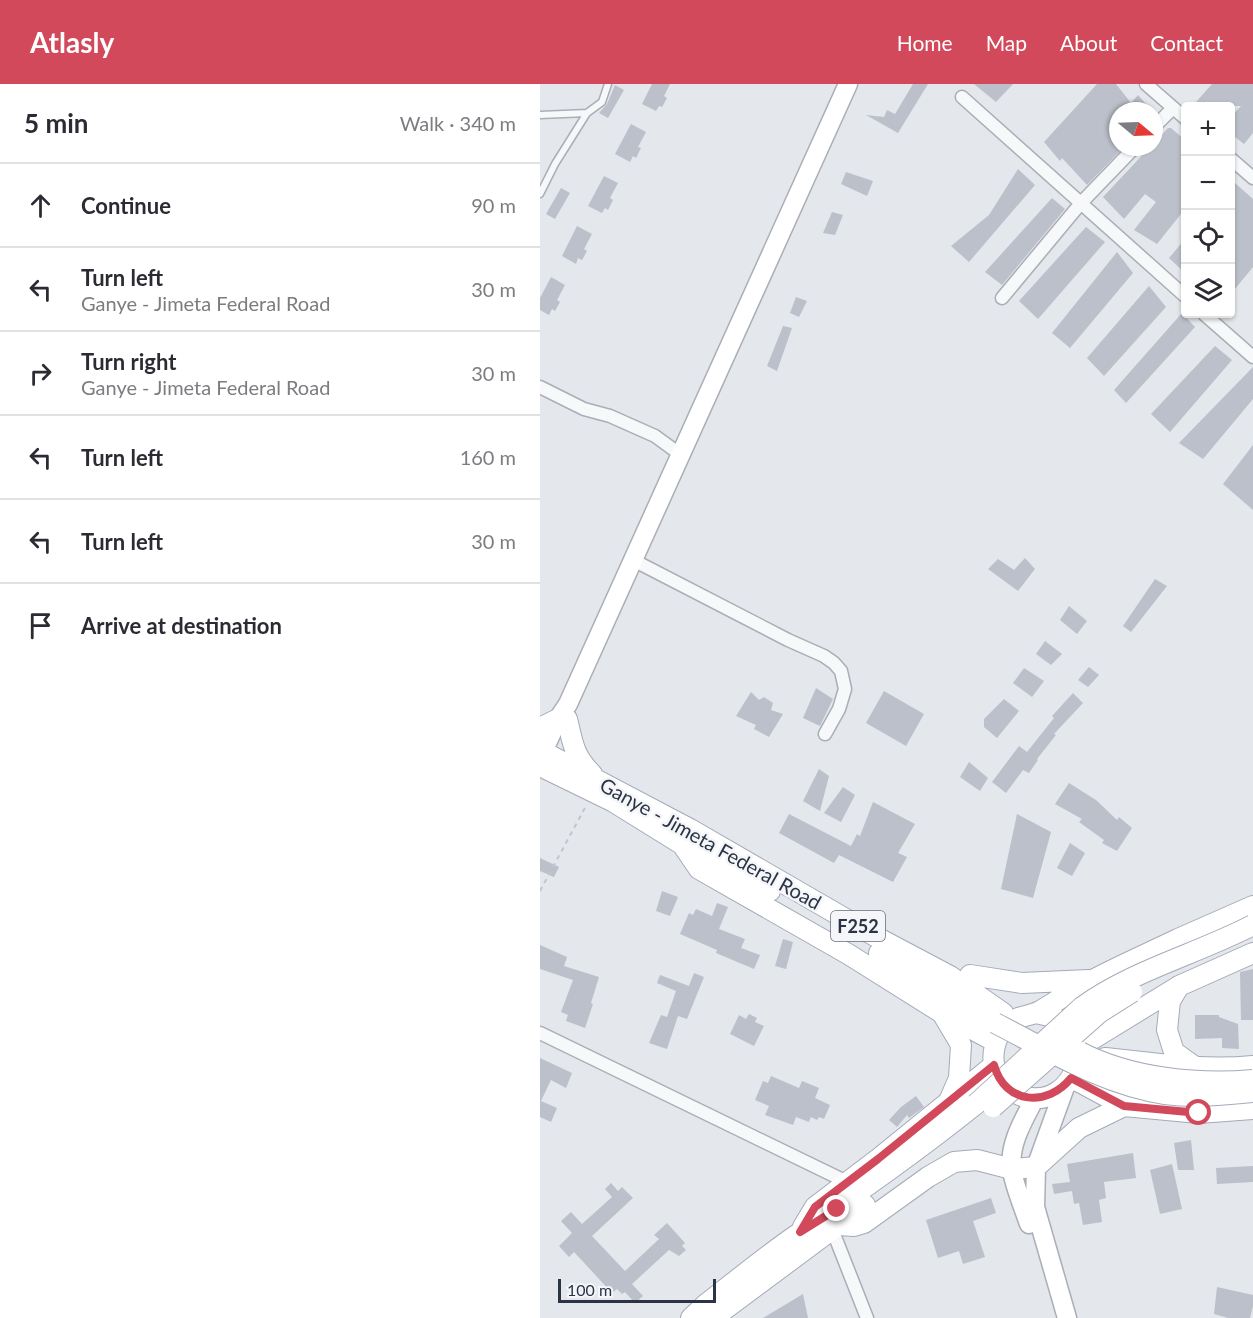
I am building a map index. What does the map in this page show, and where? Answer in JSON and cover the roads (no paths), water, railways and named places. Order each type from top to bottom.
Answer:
[{"type":"main road","points":[[543,756],[848,84]]},
{"type":"main road","points":[[540,728],[564,714]]},
{"type":"main road","points":[[564,714],[573,748],[594,785]]},
{"type":"main road","name":"Ganye - Jimeta Federal Road","points":[[543,756],[707,849],[950,976],[998,1026]]},
{"type":"main road","points":[[1067,1318],[1035,1207],[1036,1167],[1068,1082],[1075,1071],[1078,1052],[1072,1033],[1062,1022],[1030,1014],[970,975],[723,840],[686,837],[699,869],[848,954],[942,1013],[998,1026],[1098,1061],[1158,1076],[1192,1082],[1253,1080]]},
{"type":"main road","points":[[998,1026],[1005,1026],[1014,1019],[1030,1014],[1092,980],[1253,906]]},
{"type":"main road","points":[[713,1318],[938,1151],[1082,1007],[1133,978],[1253,925]]},
{"type":"main road","points":[[691,1318],[800,1232],[837,1209],[931,1140],[985,1105],[1115,1001],[1138,988],[1253,937]]},
{"type":"main road","points":[[1078,1052],[1179,986],[1253,953]]},
{"type":"main road","points":[[970,975],[1022,983],[1092,980]]},
{"type":"main road","points":[[1179,986],[1170,1001],[1167,1030],[1174,1052],[1195,1067]]},
{"type":"main road","points":[[942,1013],[961,1045],[959,1078],[947,1104]]},
{"type":"main road","points":[[998,1026],[994,1065],[1000,1080],[1008,1088],[1017,1094],[1035,1098],[1056,1093],[1068,1082]]},
{"type":"main road","points":[[998,1026],[1103,1078],[1124,1084],[1166,1094],[1209,1096],[1253,1092]]},
{"type":"main road","points":[[1078,1052],[1195,1067],[1253,1066]]},
{"type":"main road","points":[[800,1232],[815,1207],[994,1065]]},
{"type":"main road","points":[[1068,1082],[1124,1106],[1199,1113],[1253,1109]]},
{"type":"main road","points":[[1035,1098],[1013,1149],[1012,1169],[1056,1318]]},
{"type":"main road","points":[[835,1227],[864,1223],[928,1177],[954,1162],[977,1160],[1012,1169],[1036,1167],[1079,1128],[1124,1106]]},
{"type":"street","points":[[1146,84],[1181,115]]},
{"type":"street","points":[[962,97],[1181,293]]},
{"type":"street","points":[[1163,118],[1173,108]]},
{"type":"street","points":[[1002,297],[1081,204],[1126,156]]},
{"type":"street","points":[[1235,162],[1253,178]]},
{"type":"street","points":[[1209,318],[1253,357]]},
{"type":"street","points":[[540,387],[584,409],[610,416],[655,436],[681,455]]},
{"type":"street","points":[[633,560],[834,663],[841,671],[845,689],[839,708],[825,734]]},
{"type":"street","points":[[540,1034],[847,1182]]},
{"type":"street","points":[[835,1227],[867,1318]]},
{"type":"lane","points":[[540,194],[586,113],[602,102],[609,84]]},
{"type":"lane","points":[[540,115],[586,113]]}]
